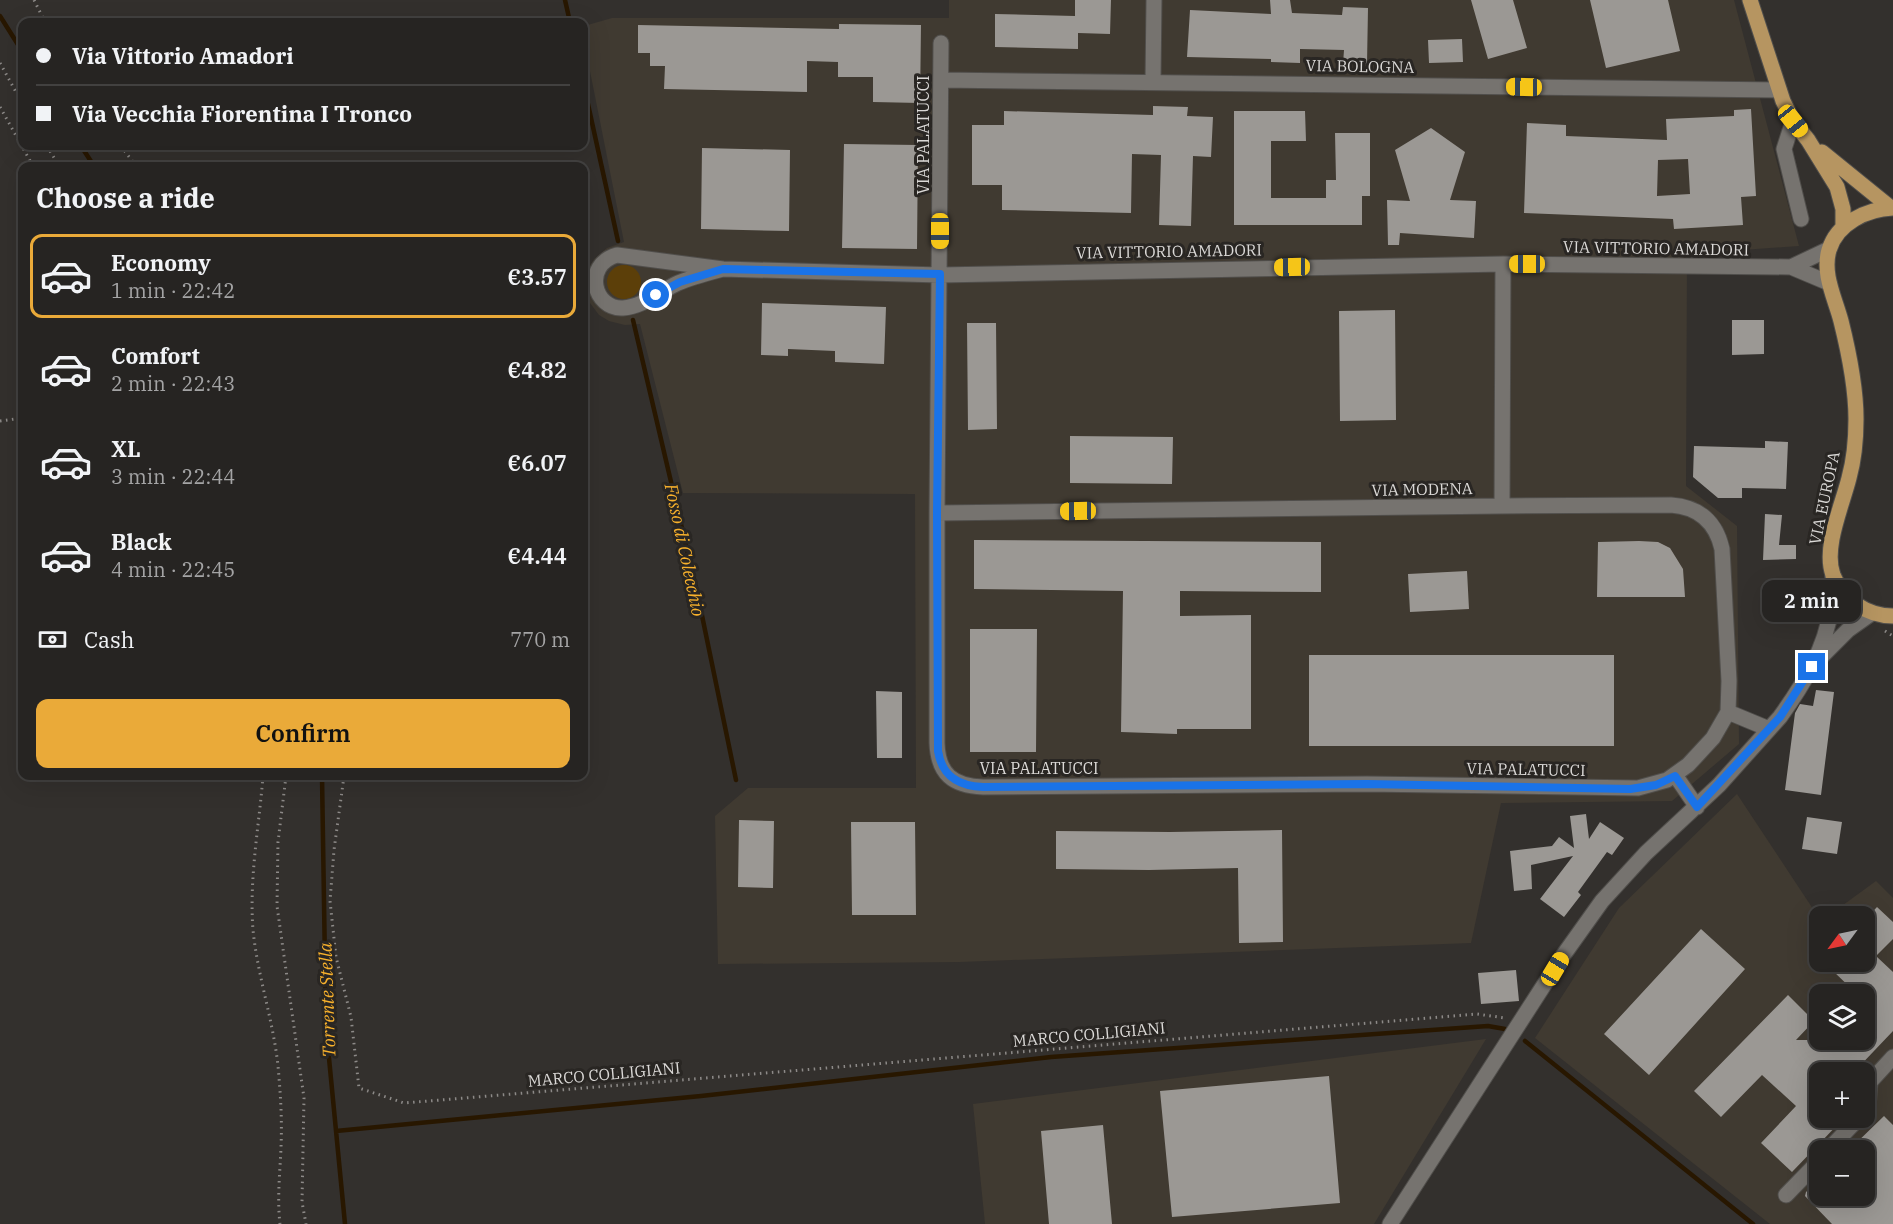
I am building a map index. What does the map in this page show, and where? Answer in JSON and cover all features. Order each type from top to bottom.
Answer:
[{"type":"main road","points":[[1750,0],[1779,90],[1793,121],[1808,140],[1837,187],[1843,209],[1843,227]]},
{"type":"main road","points":[[1808,140],[1892,208]]},
{"type":"main road","points":[[1829,249],[1835,237],[1850,221],[1875,210],[1892,208]]},
{"type":"main road","name":"VIA EUROPA","points":[[1829,249],[1827,263],[1829,283],[1852,369],[1856,422],[1850,475],[1832,543],[1830,564],[1833,575]]},
{"type":"main road","points":[[1833,575],[1845,595],[1854,604],[1882,615],[1893,627]]},
{"type":"street","points":[[1153,81],[1154,0]]},
{"type":"street","name":"VIA PALATUCCI","points":[[941,43],[937,513],[938,751],[942,768],[948,776],[966,786],[983,787],[1367,784],[1630,789],[1656,785],[1675,776],[1713,738],[1728,712]]},
{"type":"street","name":"VIA BOLOGNA","points":[[941,80],[1779,90]]},
{"type":"street","points":[[1793,121],[1784,149],[1801,219]]},
{"type":"street","name":"VIA VITTORIO AMADORI","points":[[723,269],[680,282],[643,301],[622,308],[606,304],[597,290],[595,276],[606,259],[617,255],[723,269],[940,274],[1503,264],[1791,267],[1829,249]]},
{"type":"street","points":[[1502,506],[1503,264]]},
{"type":"street","points":[[1791,267],[1829,283]]},
{"type":"street","name":"VIA MODENA","points":[[937,513],[1502,506],[1671,505],[1689,508],[1706,517],[1717,531],[1722,549],[1729,681],[1728,712]]},
{"type":"street","points":[[1812,667],[1831,609],[1833,575]]},
{"type":"street","points":[[1390,1224],[1562,957],[1602,902],[1646,853],[1697,807],[1780,717],[1812,667],[1848,630],[1882,615]]},
{"type":"street","points":[[1728,712],[1769,729]]},
{"type":"street","points":[[1675,776],[1697,807]]},
{"type":"street","points":[[1875,1077],[1893,1057]]},
{"type":"street","points":[[1838,1140],[1849,1128]]},
{"type":"street","points":[[1786,1195],[1809,1171]]},
{"type":"path","points":[[34,0],[43,18]]},
{"type":"path","points":[[0,63],[18,96]]},
{"type":"path","points":[[0,107],[18,139]]},
{"type":"path","points":[[0,421],[18,419]]},
{"type":"path","points":[[263,780],[251,900],[263,994],[277,1055],[281,1143],[278,1200],[280,1224]]},
{"type":"path","points":[[286,780],[278,842],[277,906],[304,1098],[302,1202],[306,1224]]},
{"type":"path","name":"MARCO COLLIGIANI","points":[[343,780],[330,901],[336,957],[351,1017],[359,1088],[404,1103],[1477,1014],[1523,1020]]},
{"type":"shaded area","points":[[949,0],[1734,0],[1799,246],[1687,254],[1686,486],[1737,526],[1739,744],[1672,801],[1501,803],[1471,943],[960,962],[718,964],[715,816],[748,788],[916,788],[915,494],[683,493],[640,324],[625,325],[609,321],[599,315],[588,296],[588,269],[594,259],[607,248],[624,242],[588,61],[588,25],[612,18],[949,18]]},
{"type":"shaded area","points":[[624,265],[636,270],[641,282],[636,294],[624,299],[612,294],[607,282],[612,270]]},
{"type":"shaded area","points":[[1737,794],[1811,906],[1809,906],[1809,972],[1875,972],[1875,906],[1842,906],[1876,881],[1893,898],[1893,1224],[1770,1224],[1535,1038],[1619,908]]},
{"type":"shaded area","points":[[1486,1039],[1374,1224],[985,1224],[973,1104]]},
{"type":"building","points":[[1075,0],[1111,0],[1110,34],[1078,33],[1078,49],[995,47],[995,14],[1075,16]]},
{"type":"building","points":[[1270,0],[1290,0],[1292,13],[1342,15],[1343,7],[1368,8],[1367,64],[1343,64],[1344,50],[1300,49],[1300,63],[1271,62],[1271,59],[1187,57],[1190,10],[1271,14]]},
{"type":"building","points":[[1471,0],[1513,0],[1527,48],[1488,59]]},
{"type":"building","points":[[1590,0],[1668,0],[1680,51],[1606,68]]},
{"type":"building","points":[[839,24],[921,25],[920,103],[873,102],[873,77],[838,77],[838,62],[807,61],[807,92],[664,89],[665,66],[650,66],[650,53],[638,53],[638,25],[839,29]]},
{"type":"building","points":[[1462,39],[1463,62],[1429,63],[1428,40]]},
{"type":"building","points":[[1153,106],[1188,107],[1187,116],[1213,117],[1211,157],[1193,156],[1191,226],[1159,225],[1161,155],[1132,154],[1131,213],[1002,210],[1002,185],[972,185],[972,125],[1004,125],[1004,111],[1153,115]]},
{"type":"building","points":[[1751,109],[1756,196],[1741,197],[1743,225],[1674,229],[1673,219],[1524,213],[1527,123],[1566,125],[1566,136],[1667,140],[1666,119],[1734,116],[1734,110]],"holes":[[[1688,159],[1690,194],[1657,196],[1658,160]]]},
{"type":"building","points":[[1234,111],[1305,111],[1306,141],[1271,141],[1271,198],[1326,198],[1326,180],[1336,180],[1335,133],[1370,133],[1370,196],[1362,196],[1362,225],[1234,225]]},
{"type":"building","points":[[1431,128],[1465,152],[1450,200],[1476,201],[1474,238],[1400,233],[1399,245],[1388,245],[1387,200],[1410,201],[1395,150]]},
{"type":"building","points":[[844,144],[918,145],[917,249],[842,248]]},
{"type":"building","points":[[702,148],[790,150],[789,231],[701,229]]},
{"type":"building","points":[[762,303],[886,307],[884,364],[835,362],[835,351],[788,349],[788,356],[761,355]]},
{"type":"building","points":[[1395,310],[1396,420],[1340,421],[1339,311]]},
{"type":"building","points":[[1732,320],[1764,320],[1764,354],[1732,355]]},
{"type":"building","points":[[967,323],[996,323],[997,429],[968,430]]},
{"type":"building","points":[[1070,436],[1173,437],[1172,484],[1070,483]]},
{"type":"building","points":[[1765,441],[1788,442],[1786,489],[1742,488],[1742,498],[1718,498],[1693,477],[1694,446],[1765,448]]},
{"type":"building","points":[[1765,514],[1782,515],[1779,545],[1796,545],[1796,559],[1763,560]]},
{"type":"building","points":[[974,540],[1321,542],[1321,592],[1180,591],[1180,616],[1251,615],[1251,729],[1177,729],[1177,734],[1121,732],[1123,591],[974,589]]},
{"type":"building","points":[[1598,542],[1658,542],[1670,548],[1683,569],[1685,597],[1597,597]]},
{"type":"building","points":[[1467,571],[1469,609],[1410,612],[1408,574]]},
{"type":"building","points":[[970,629],[1037,629],[1036,752],[970,752]]},
{"type":"building","points":[[1309,655],[1614,655],[1614,746],[1309,746]]},
{"type":"building","points":[[1816,690],[1834,692],[1821,795],[1785,790],[1795,713],[1800,704],[1813,706]]},
{"type":"building","points":[[876,691],[902,692],[902,758],[877,758]]},
{"type":"building","points":[[1586,814],[1589,839],[1600,822],[1624,838],[1612,855],[1607,852],[1578,892],[1581,895],[1564,917],[1540,899],[1573,856],[1531,865],[1532,889],[1514,891],[1510,851],[1552,846],[1559,837],[1574,848],[1570,816]]},
{"type":"building","points":[[1807,817],[1842,822],[1837,854],[1802,849]]},
{"type":"building","points":[[739,820],[774,821],[773,888],[738,887]]},
{"type":"building","points":[[851,822],[915,822],[916,915],[852,915]]},
{"type":"building","points":[[1282,830],[1283,942],[1239,943],[1238,868],[1056,869],[1056,831]]},
{"type":"building","points":[[1877,907],[1893,922],[1893,939],[1876,956],[1893,972],[1893,1031],[1875,1050],[1875,984],[1847,984],[1834,972],[1875,972],[1875,909]]},
{"type":"building","points":[[1701,929],[1745,969],[1649,1075],[1604,1034]]},
{"type":"building","points":[[1516,970],[1519,1001],[1481,1004],[1478,973]]},
{"type":"building","points":[[1788,995],[1809,1016],[1809,1026],[1796,1040],[1809,1040],[1809,1050],[1875,1050],[1864,1062],[1809,1062],[1809,1128],[1834,1128],[1823,1140],[1809,1140],[1809,1154],[1792,1172],[1761,1143],[1796,1106],[1762,1075],[1721,1117],[1694,1091]]},
{"type":"building","points":[[1329,1076],[1340,1203],[1172,1217],[1160,1091]]},
{"type":"building","points":[[1884,1116],[1893,1125],[1893,1224],[1832,1224],[1815,1206],[1875,1206],[1875,1140],[1859,1140],[1872,1128],[1875,1128],[1875,1125]]},
{"type":"building","points":[[1103,1125],[1112,1224],[1049,1224],[1041,1131]]},
{"type":"building","points":[[1809,1189],[1809,1200],[1805,1196]]},
{"type":"waterway","name":"Fosso di Colecchio","points":[[565,0],[569,18]]},
{"type":"waterway","name":"Torrente Stella","points":[[0,16],[18,45]]},
{"type":"waterway","name":"Fosso di Colecchio","points":[[588,104],[618,241]]},
{"type":"waterway","name":"Torrente Stella","points":[[84,150],[91,162]]},
{"type":"waterway","name":"Fosso di Colecchio","points":[[633,320],[699,601],[736,780]]},
{"type":"waterway","name":"Torrente Stella","points":[[322,780],[326,1027],[345,1224]]},
{"type":"waterway","points":[[336,1131],[701,1096],[1051,1057],[1488,1026],[1505,1029]]},
{"type":"waterway","points":[[1525,1041],[1753,1224]]},
{"type":"route","points":[[656,295],[680,282],[723,269],[940,274],[937,513],[938,751],[942,768],[948,776],[966,786],[1367,784],[1630,789],[1656,785],[1675,776],[1697,807],[1780,717],[1812,667]]}]
